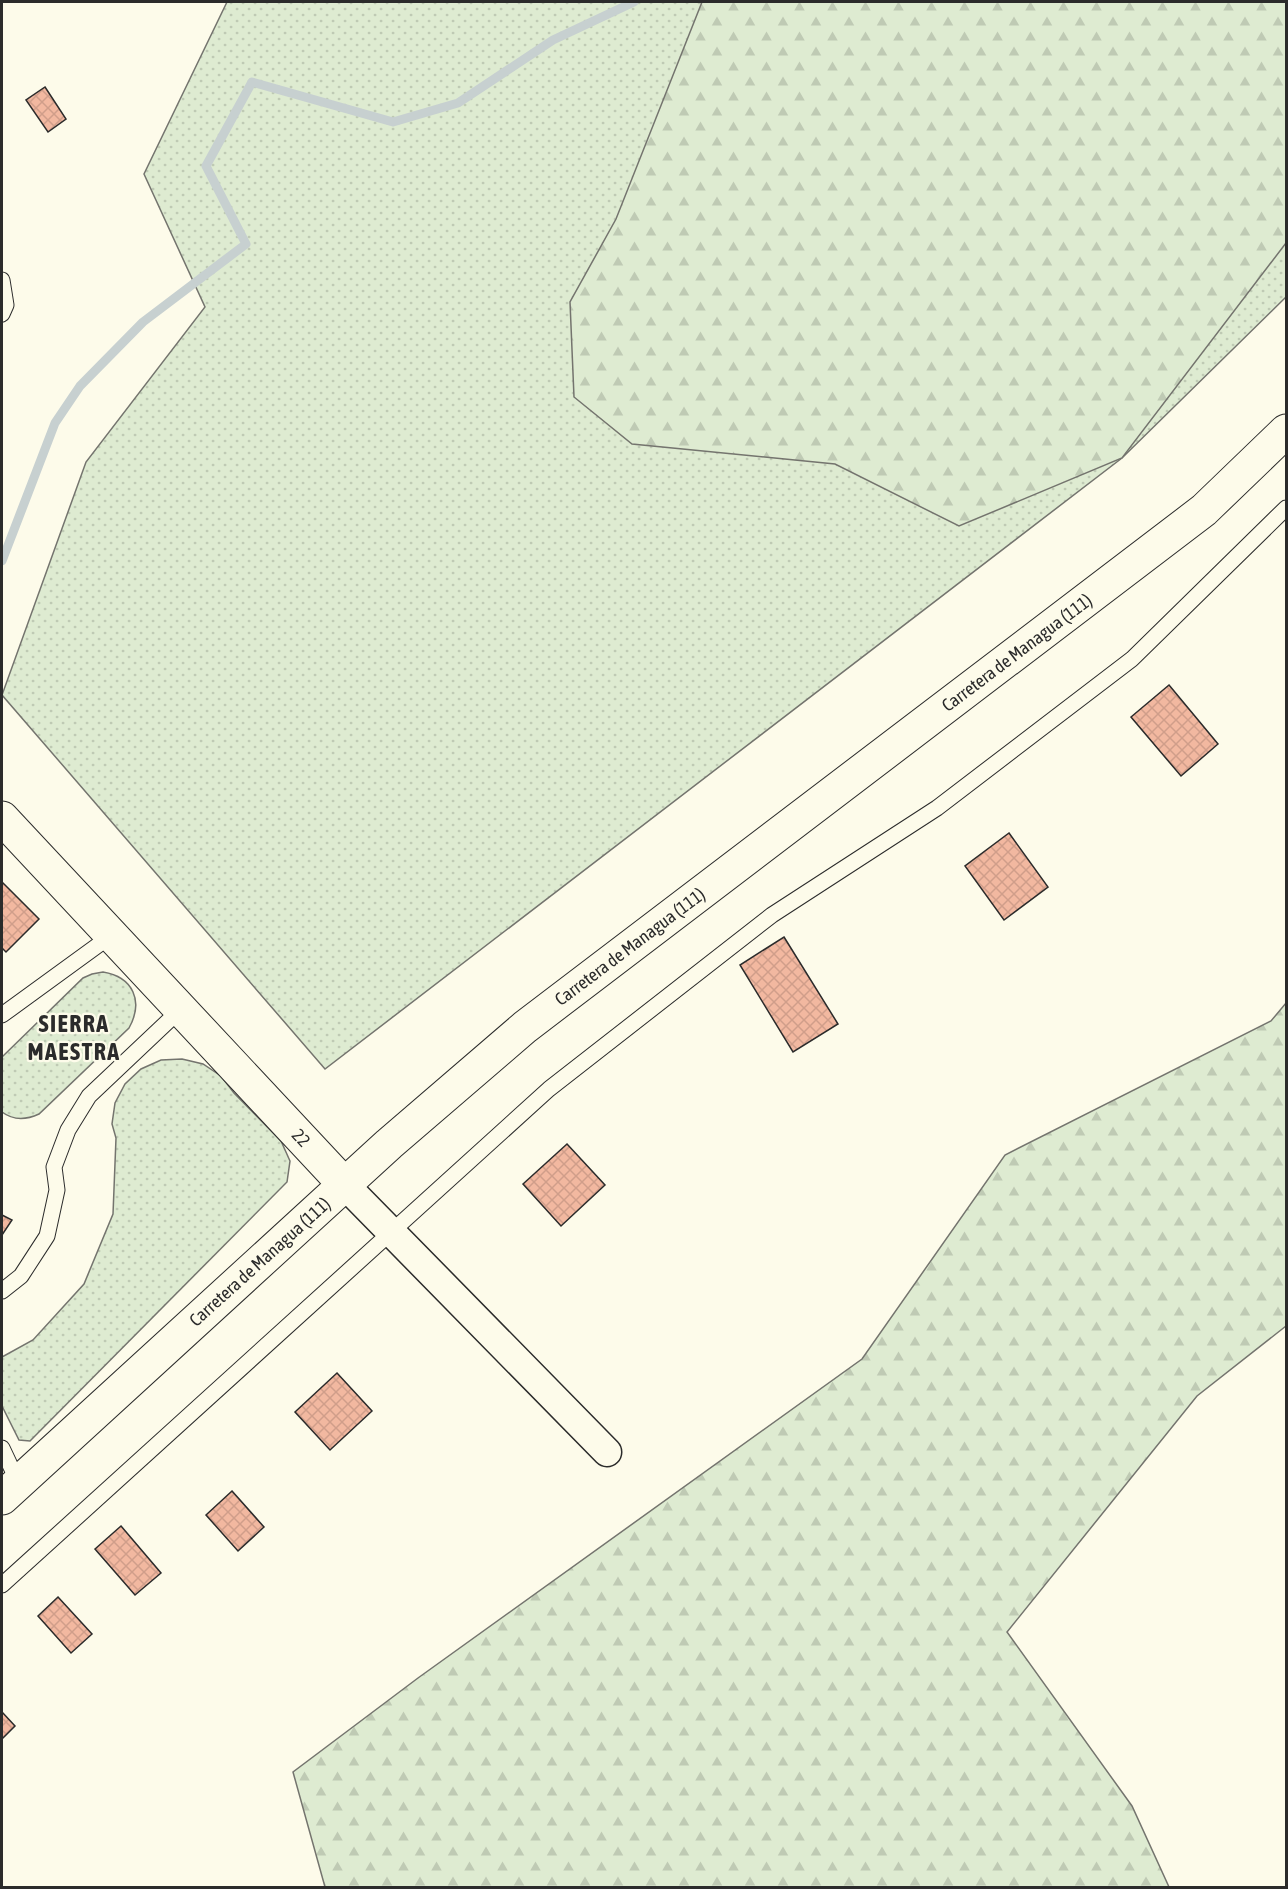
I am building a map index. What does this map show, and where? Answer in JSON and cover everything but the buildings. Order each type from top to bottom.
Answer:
[{"type":"main road","name":"Carretera de Managua (111)","points":[[10,1490],[398,1136],[525,1027],[1204,510],[1287,431]]},
{"type":"main road","name":"22","points":[[2,818],[345,1185]]},
{"type":"street","name":"22","points":[[345,1185],[607,1452]]},
{"type":"lane","points":[[2,280],[6,305],[2,314]]},
{"type":"lane","points":[[2,1585],[549,1089],[772,915],[937,808],[1132,660],[1287,508]]},
{"type":"lane","points":[[2,1015],[112,935]]},
{"type":"lane","points":[[2,1292],[21,1276],[47,1236],[57,1190],[54,1167],[68,1130],[89,1096],[181,1009]]},
{"type":"lane","points":[[2,1448],[10,1490]]},
{"type":"green space","points":[[227,2],[1286,2],[1286,297],[1122,458],[325,1069],[2,695],[86,462],[205,307],[144,174]]},
{"type":"green space","points":[[702,2],[1286,2],[1286,243],[1122,458],[959,526],[835,464],[632,444],[574,397],[570,302],[616,219]]},
{"type":"green space","points":[[103,972],[122,979],[133,992],[135,1009],[129,1028],[39,1114],[20,1119],[2,1112],[2,1057],[83,978]]},
{"type":"green space","points":[[1286,1003],[1286,1326],[1197,1396],[1007,1632],[1132,1806],[1169,1887],[325,1887],[293,1772],[418,1678],[862,1359],[1005,1155],[1271,1021]]},
{"type":"green space","points":[[182,1059],[203,1064],[221,1076],[234,1093],[281,1141],[290,1161],[287,1182],[30,1441],[19,1440],[2,1406],[2,1357],[33,1340],[84,1284],[113,1214],[116,1138],[112,1124],[115,1103],[125,1084],[141,1069],[161,1060]]},
{"type":"waterway","points":[[2,561],[55,423],[80,386],[143,322],[246,244],[206,166],[252,82],[393,122],[458,103],[553,40],[634,2]]},
{"type":"district","name":"SIERRA MAESTRA","points":[[74,1038]]}]
